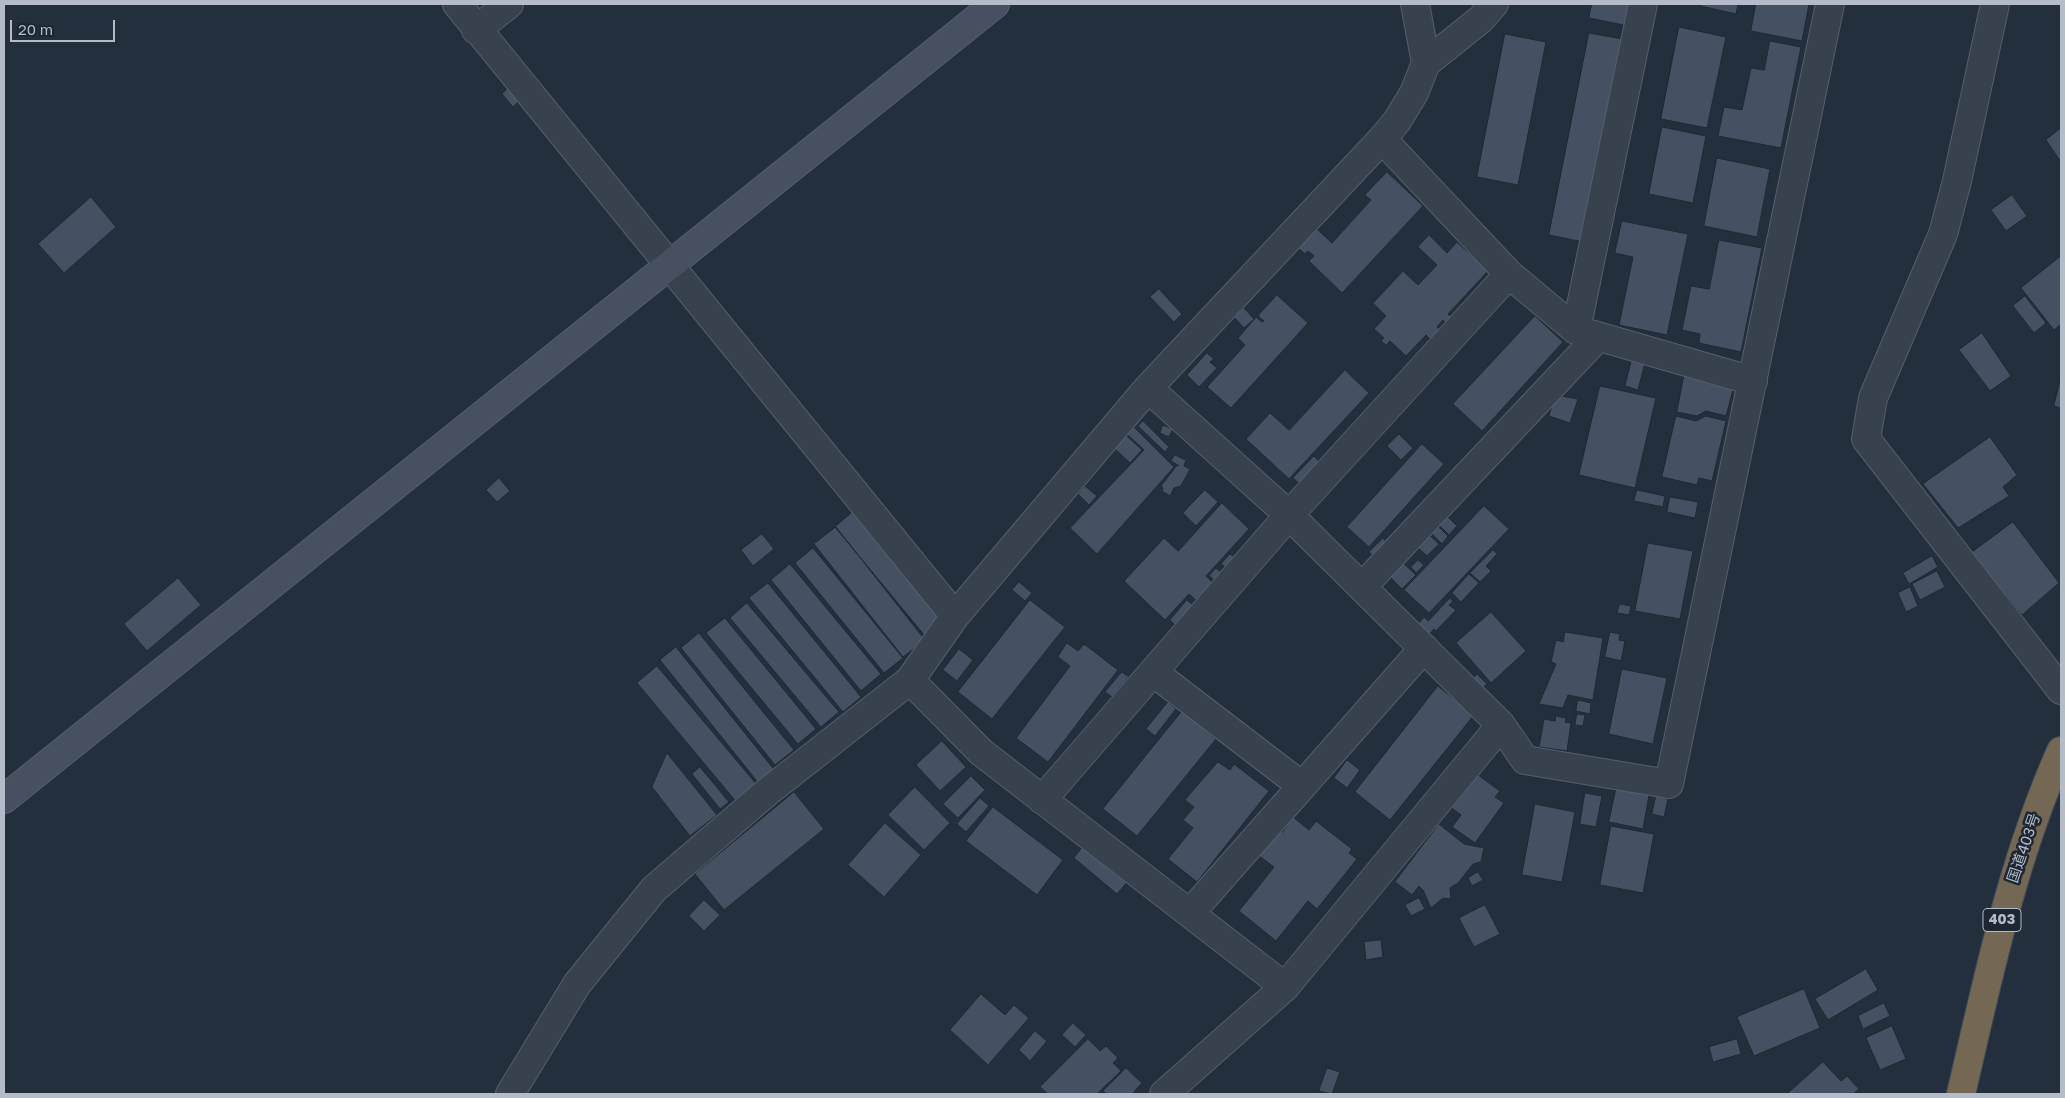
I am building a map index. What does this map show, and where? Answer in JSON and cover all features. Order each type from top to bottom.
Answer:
[{"type":"highway","name":"国道403号","points":[[1961,1094],[2005,906],[2027,835],[2061,751]]},
{"type":"street","points":[[456,4],[955,616]]},
{"type":"street","points":[[476,30],[509,4]]},
{"type":"street","points":[[4,799],[668,264],[995,4]]},
{"type":"street","points":[[1415,4],[1426,63]]},
{"type":"street","points":[[510,1094],[577,984],[654,889],[766,793],[910,680],[955,616],[1148,388],[1382,139],[1397,121],[1414,93],[1426,63],[1481,19],[1494,4]]},
{"type":"street","points":[[1362,587],[1586,334],[1644,4]]},
{"type":"street","points":[[1148,388],[1289,515],[1424,648],[1501,725],[1525,760],[1669,784],[1830,4]]},
{"type":"street","points":[[1995,4],[1957,181],[1942,234],[1873,398],[1866,439],[2061,690]]},
{"type":"street","points":[[1382,139],[1509,274],[1586,334],[1753,381]]},
{"type":"street","points":[[1042,800],[1289,515],[1509,274]]},
{"type":"street","points":[[1190,913],[1424,648]]},
{"type":"street","points":[[1153,672],[1302,786]]},
{"type":"street","points":[[910,680],[981,752],[1285,987]]},
{"type":"street","points":[[1164,1094],[1285,987],[1501,725]]},
{"type":"building","points":[[1592,4],[1632,4],[1628,26],[1589,18]]},
{"type":"building","points":[[1702,4],[1738,4],[1736,14],[1701,6]]},
{"type":"building","points":[[1756,4],[1809,4],[1802,41],[1751,31]]},
{"type":"building","points":[[1679,27],[1726,37],[1707,128],[1661,119]]},
{"type":"building","points":[[1589,33],[1623,39],[1583,242],[1549,235]]},
{"type":"building","points":[[1505,34],[1546,42],[1518,185],[1477,177]]},
{"type":"building","points":[[1770,41],[1801,47],[1781,148],[1718,136],[1724,107],[1742,110],[1751,68],[1764,70]]},
{"type":"building","points":[[509,87],[520,100],[513,107],[502,94]]},
{"type":"building","points":[[1662,127],[1706,136],[1693,203],[1649,194]]},
{"type":"building","points":[[2061,128],[2061,162],[2046,140]]},
{"type":"building","points":[[1717,158],[1770,169],[1757,237],[1704,226]]},
{"type":"building","points":[[1387,172],[1423,206],[1342,293],[1309,261],[1314,256],[1308,251],[1305,254],[1298,248],[1316,228],[1332,243],[1371,200],[1365,195]]},
{"type":"building","points":[[2012,195],[2027,216],[2006,231],[1991,210]]},
{"type":"building","points":[[91,197],[116,227],[64,273],[38,244]]},
{"type":"building","points":[[1622,221],[1688,234],[1667,335],[1619,325],[1633,257],[1615,253]]},
{"type":"building","points":[[1429,235],[1447,253],[1457,242],[1488,271],[1448,314],[1454,320],[1448,326],[1443,320],[1437,327],[1444,333],[1434,343],[1426,335],[1406,356],[1390,341],[1386,345],[1381,341],[1384,338],[1374,329],[1386,316],[1373,303],[1403,271],[1418,285],[1437,265],[1418,247]]},
{"type":"building","points":[[1719,240],[1762,248],[1741,352],[1699,343],[1700,334],[1682,330],[1691,286],[1709,289]]},
{"type":"building","points":[[2061,256],[2061,324],[2054,330],[2021,288]]},
{"type":"building","points":[[1159,289],[1182,314],[1174,322],[1150,297]]},
{"type":"building","points":[[1277,295],[1308,323],[1231,408],[1207,387],[1245,345],[1238,338],[1256,317],[1262,322],[1264,321],[1258,316]]},
{"type":"building","points":[[2025,296],[2046,323],[2034,333],[2013,306]]},
{"type":"building","points":[[1244,308],[1254,319],[1244,328],[1234,317]]},
{"type":"building","points":[[1535,316],[1563,342],[1482,431],[1453,404]]},
{"type":"building","points":[[1982,333],[2011,376],[1990,391],[1959,350]]},
{"type":"building","points":[[1207,353],[1214,359],[1210,362],[1217,368],[1199,387],[1187,375]]},
{"type":"building","points":[[1632,359],[1645,363],[1638,390],[1625,386]]},
{"type":"building","points":[[1345,370],[1369,393],[1289,479],[1246,439],[1270,413],[1289,430]]},
{"type":"building","points":[[1685,371],[1734,386],[1726,416],[1706,411],[1697,416],[1677,412]]},
{"type":"building","points":[[2061,377],[2061,408],[2054,406]]},
{"type":"building","points":[[1600,386],[1656,398],[1635,488],[1579,475]]},
{"type":"building","points":[[1556,395],[1578,399],[1570,423],[1549,416]]},
{"type":"building","points":[[1676,416],[1696,421],[1706,416],[1726,421],[1712,481],[1699,478],[1697,485],[1662,477]]},
{"type":"building","points":[[1143,421],[1169,447],[1165,452],[1138,426]]},
{"type":"building","points":[[1163,425],[1173,429],[1169,437],[1160,433]]},
{"type":"building","points":[[1134,427],[1174,467],[1097,554],[1070,528],[1144,450],[1127,434]]},
{"type":"building","points":[[1399,434],[1413,448],[1401,460],[1387,446]]},
{"type":"building","points":[[1126,435],[1142,450],[1130,463],[1114,448]]},
{"type":"building","points":[[1990,437],[2017,475],[2003,487],[2009,496],[1958,528],[1923,484]]},
{"type":"building","points":[[1422,444],[1444,464],[1369,547],[1347,527]]},
{"type":"building","points":[[1175,455],[1186,460],[1184,466],[1190,469],[1181,486],[1174,488],[1170,496],[1162,491],[1163,488],[1161,486],[1177,465],[1179,466],[1171,461]]},
{"type":"building","points":[[1314,456],[1322,465],[1302,486],[1293,478]]},
{"type":"building","points":[[499,478],[510,491],[497,502],[486,490]]},
{"type":"building","points":[[1085,486],[1097,496],[1089,505],[1078,494]]},
{"type":"building","points":[[1205,490],[1218,502],[1196,526],[1183,513]]},
{"type":"building","points":[[1637,490],[1665,496],[1663,507],[1634,501]]},
{"type":"building","points":[[1670,497],[1698,502],[1695,518],[1667,512]]},
{"type":"building","points":[[1222,503],[1249,529],[1206,576],[1216,586],[1200,604],[1189,594],[1165,620],[1124,581],[1164,538],[1178,551]]},
{"type":"building","points":[[1484,506],[1509,529],[1429,613],[1404,590]]},
{"type":"building","points":[[856,509],[946,619],[925,636],[835,527]]},
{"type":"building","points":[[1445,514],[1457,526],[1449,535],[1437,523]]},
{"type":"building","points":[[2013,522],[2059,583],[2022,615],[1971,553]]},
{"type":"building","points":[[1435,523],[1448,536],[1442,544],[1428,530]]},
{"type":"building","points":[[836,527],[925,640],[903,657],[814,544]]},
{"type":"building","points":[[762,534],[774,549],[753,566],[741,550]]},
{"type":"building","points":[[1428,534],[1439,544],[1427,556],[1416,546]]},
{"type":"building","points":[[1383,538],[1388,544],[1375,558],[1369,552]]},
{"type":"building","points":[[1648,543],[1693,551],[1680,619],[1635,611]]},
{"type":"building","points":[[813,548],[903,658],[884,673],[795,563]]},
{"type":"building","points":[[1493,550],[1497,554],[1486,566],[1491,571],[1480,582],[1470,573]]},
{"type":"building","points":[[1230,554],[1237,559],[1228,569],[1221,564]]},
{"type":"building","points":[[1932,556],[1938,567],[1909,584],[1903,573]]},
{"type":"building","points":[[1400,560],[1416,575],[1402,589],[1387,574]]},
{"type":"building","points":[[1418,560],[1424,565],[1416,573],[1411,567]]},
{"type":"building","points":[[790,564],[881,674],[861,691],[771,580]]},
{"type":"building","points":[[1216,568],[1222,573],[1216,581],[1209,576]]},
{"type":"building","points":[[1937,571],[1945,587],[1920,600],[1912,584]]},
{"type":"building","points":[[1469,574],[1479,583],[1461,602],[1452,593]]},
{"type":"building","points":[[178,578],[201,605],[147,651],[124,624]]},
{"type":"building","points":[[1019,582],[1032,593],[1025,601],[1012,590]]},
{"type":"building","points":[[768,583],[861,697],[843,712],[749,598]]},
{"type":"building","points":[[1910,587],[1918,606],[1906,612],[1898,593]]},
{"type":"building","points":[[1450,598],[1453,601],[1449,605],[1456,610],[1436,631],[1434,629],[1428,636],[1417,625],[1424,617],[1428,621]]},
{"type":"building","points":[[1030,600],[1065,627],[992,719],[958,692]]},
{"type":"building","points":[[1187,600],[1193,605],[1175,625],[1170,620]]},
{"type":"building","points":[[747,603],[839,712],[821,727],[730,618]]},
{"type":"building","points":[[1620,604],[1631,606],[1629,615],[1617,613]]},
{"type":"building","points":[[1491,612],[1526,651],[1491,683],[1456,643]]},
{"type":"building","points":[[725,618],[816,729],[798,744],[706,633]]},
{"type":"building","points":[[1565,632],[1603,638],[1593,700],[1568,695],[1563,708],[1539,704],[1556,664],[1551,662],[1556,640],[1563,642]]},
{"type":"building","points":[[1610,632],[1620,634],[1619,640],[1625,641],[1621,661],[1605,657]]},
{"type":"building","points":[[699,633],[794,750],[775,765],[681,648]]},
{"type":"building","points":[[1067,643],[1078,651],[1084,644],[1118,670],[1048,762],[1016,738],[1070,666],[1058,657]]},
{"type":"building","points":[[676,647],[776,772],[760,785],[660,660]]},
{"type":"building","points":[[959,649],[973,660],[957,681],[943,670]]},
{"type":"building","points":[[657,666],[758,786],[738,804],[637,683]]},
{"type":"building","points":[[1622,669],[1667,678],[1653,744],[1609,734]]},
{"type":"building","points":[[1122,672],[1129,677],[1112,697],[1105,692]]},
{"type":"building","points":[[1477,674],[1487,684],[1480,690],[1471,681]]},
{"type":"building","points":[[1438,686],[1474,715],[1390,820],[1355,792]]},
{"type":"building","points":[[1578,700],[1591,703],[1590,714],[1576,711]]},
{"type":"building","points":[[1168,702],[1176,709],[1155,736],[1146,729]]},
{"type":"building","points":[[1182,711],[1216,739],[1137,836],[1103,809]]},
{"type":"building","points":[[1577,714],[1585,715],[1583,726],[1575,725]]},
{"type":"building","points":[[1556,716],[1566,718],[1565,722],[1571,723],[1567,751],[1539,747],[1544,719],[1555,721]]},
{"type":"building","points":[[942,741],[966,767],[940,791],[916,765]]},
{"type":"building","points":[[667,753],[717,815],[690,836],[652,787]]},
{"type":"building","points":[[1347,760],[1360,770],[1347,788],[1334,778]]},
{"type":"building","points":[[1218,762],[1230,770],[1234,764],[1269,791],[1197,882],[1168,859],[1193,828],[1183,820],[1194,807],[1185,800]]},
{"type":"building","points":[[700,767],[729,802],[720,809],[692,774]]},
{"type":"building","points":[[1474,772],[1500,791],[1495,797],[1504,803],[1475,843],[1452,827],[1461,815],[1449,806]]},
{"type":"building","points":[[971,776],[985,790],[958,818],[943,804]]},
{"type":"building","points":[[915,787],[950,823],[924,850],[888,815]]},
{"type":"building","points":[[1616,789],[1649,795],[1643,829],[1609,822]]},
{"type":"building","points":[[794,792],[824,829],[724,910],[695,874]]},
{"type":"building","points":[[1585,793],[1602,796],[1596,827],[1580,824]]},
{"type":"building","points":[[1656,796],[1668,799],[1664,817],[1652,814]]},
{"type":"building","points":[[980,798],[989,806],[966,832],[957,824]]},
{"type":"building","points":[[1535,804],[1575,812],[1562,882],[1522,875]]},
{"type":"building","points":[[993,807],[1063,860],[1037,895],[966,841]]},
{"type":"building","points":[[1293,817],[1309,830],[1316,821],[1352,849],[1349,853],[1357,859],[1317,909],[1308,901],[1276,941],[1239,911],[1274,867],[1255,853],[1276,827],[1282,832]]},
{"type":"building","points":[[885,823],[921,855],[884,897],[848,865]]},
{"type":"building","points":[[1439,824],[1464,844],[1484,848],[1481,862],[1473,864],[1458,883],[1450,888],[1451,899],[1443,898],[1431,908],[1423,890],[1419,886],[1412,895],[1395,882]]},
{"type":"building","points":[[1611,826],[1654,834],[1643,893],[1600,885]]},
{"type":"building","points":[[1085,844],[1129,880],[1117,894],[1074,858]]},
{"type":"building","points":[[1478,872],[1483,880],[1472,886],[1468,878]]},
{"type":"building","points":[[1419,898],[1425,909],[1411,916],[1405,905]]},
{"type":"building","points":[[704,900],[720,915],[704,931],[689,916]]},
{"type":"building","points":[[1485,905],[1500,934],[1474,947],[1459,918]]},
{"type":"building","points":[[1381,940],[1383,957],[1366,960],[1364,942]]},
{"type":"building","points":[[1866,969],[1878,990],[1828,1020],[1815,999]]},
{"type":"building","points":[[1804,989],[1820,1028],[1754,1056],[1737,1017]]},
{"type":"building","points":[[981,994],[1005,1015],[1014,1005],[1029,1018],[988,1065],[950,1030]]},
{"type":"building","points":[[1884,1003],[1890,1016],[1863,1029],[1858,1016]]},
{"type":"building","points":[[1073,1023],[1086,1035],[1075,1047],[1062,1035]]},
{"type":"building","points":[[1892,1026],[1906,1059],[1880,1070],[1866,1038]]},
{"type":"building","points":[[1035,1031],[1047,1041],[1030,1061],[1019,1050]]},
{"type":"building","points":[[1088,1039],[1100,1051],[1106,1046],[1118,1058],[1113,1063],[1121,1071],[1097,1094],[1048,1094],[1040,1087]]},
{"type":"building","points":[[1737,1039],[1741,1054],[1713,1062],[1709,1047]]},
{"type":"building","points":[[1823,1062],[1841,1081],[1847,1076],[1859,1089],[1853,1094],[1787,1094]]},
{"type":"building","points":[[1126,1068],[1142,1083],[1132,1094],[1107,1094],[1103,1091]]},
{"type":"building","points":[[1327,1068],[1340,1072],[1332,1094],[1319,1091]]}]
